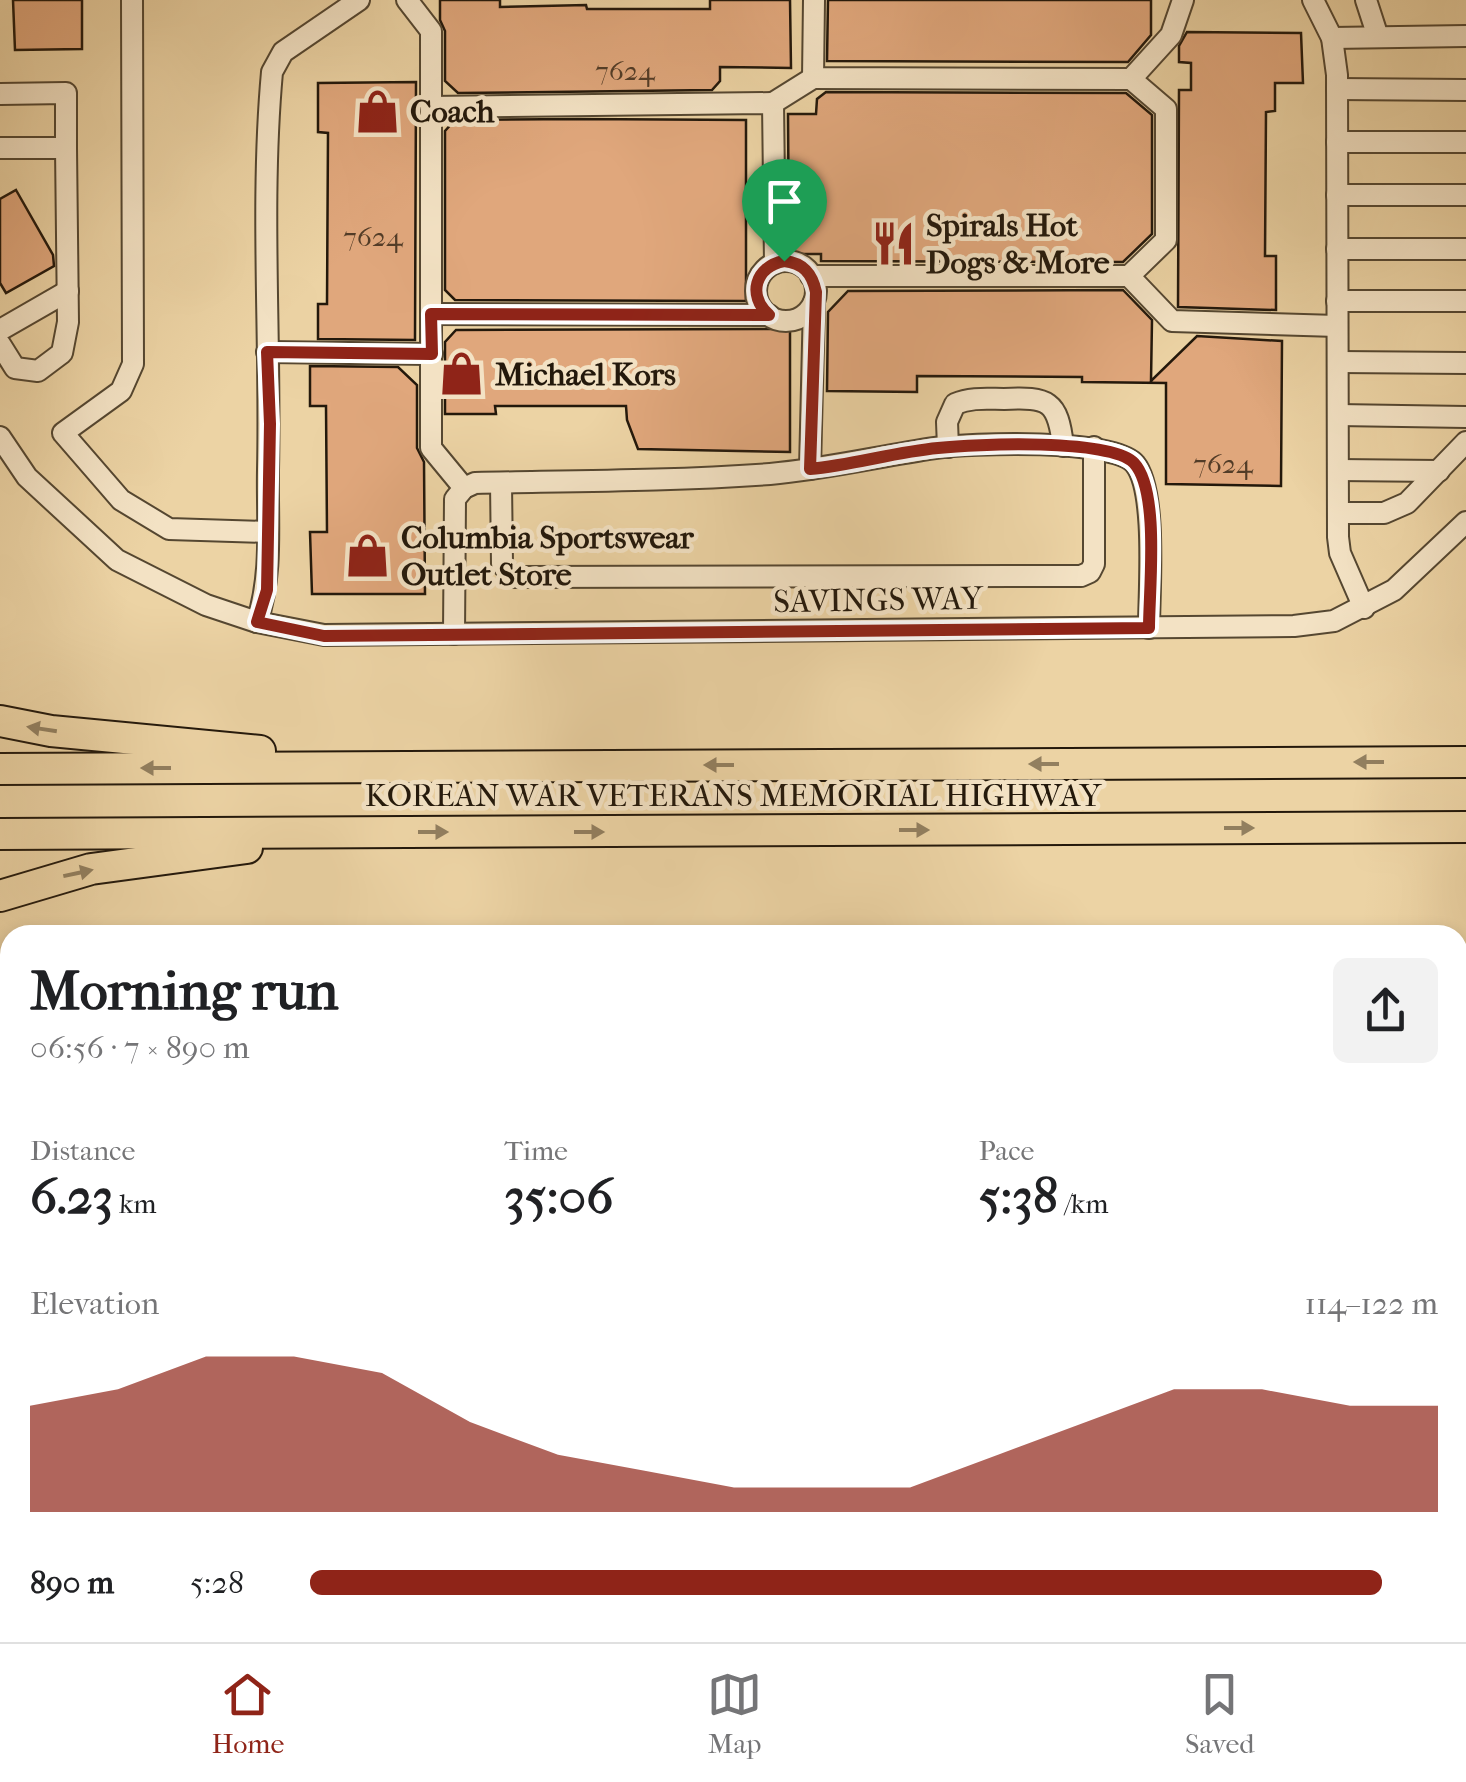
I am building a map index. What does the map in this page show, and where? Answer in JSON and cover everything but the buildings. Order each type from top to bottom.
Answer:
[{"type":"highway","points":[[0,722],[394,767]]},
{"type":"highway","name":"KOREAN WAR VETERANS MEMORIAL HIGHWAY","points":[[0,769],[1466,762]]},
{"type":"highway","name":"KOREAN WAR VETERANS MEMORIAL HIGHWAY","points":[[0,834],[1466,827]]},
{"type":"highway","points":[[0,896],[92,869],[374,832]]},
{"type":"street","points":[[132,0],[133,364],[121,392],[63,433],[121,500],[169,529],[268,532]]},
{"type":"street","points":[[257,622],[267,590],[266,252],[272,72],[283,52],[360,0]]},
{"type":"street","points":[[407,0],[430,30],[431,448],[464,488]]},
{"type":"street","points":[[812,78],[814,0]]},
{"type":"street","points":[[1131,78],[1171,35],[1182,0]]},
{"type":"street","points":[[1313,0],[1332,38],[1338,89],[1340,553],[1364,608]]},
{"type":"street","points":[[1366,0],[1378,38]]},
{"type":"street","points":[[1332,38],[1466,36]]},
{"type":"street","points":[[431,107],[772,103],[812,78],[1131,78],[1166,109],[1166,240],[1129,276],[811,276]]},
{"type":"street","points":[[1338,89],[1466,90]]},
{"type":"street","points":[[0,94],[66,94],[68,291],[68,322],[62,352],[38,371],[15,368],[0,344]]},
{"type":"street","points":[[772,103],[775,263]]},
{"type":"street","points":[[1338,142],[1466,142]]},
{"type":"street","points":[[0,148],[66,148]]},
{"type":"street","points":[[1338,194],[1466,196]]},
{"type":"street","points":[[1338,249],[1466,249]]},
{"type":"street","points":[[769,315],[758,303],[756,284],[766,268],[775,263],[794,262],[811,276],[816,292],[810,469]]},
{"type":"street","points":[[1129,276],[1172,322],[1338,326]]},
{"type":"street","points":[[0,330],[68,291]]},
{"type":"street","points":[[1338,301],[1466,301]]},
{"type":"street","points":[[431,314],[769,315],[791,320],[800,317],[814,302]]},
{"type":"street","points":[[267,352],[432,354]]},
{"type":"street","points":[[1338,362],[1466,363]]},
{"type":"street","points":[[948,447],[947,422],[956,404],[966,400],[1034,398],[1055,410],[1062,446]]},
{"type":"street","points":[[1338,414],[1466,417]]},
{"type":"street","name":"SAVINGS WAY","points":[[0,438],[26,477],[117,560],[206,604],[257,622],[324,636],[1294,626],[1334,621],[1394,590],[1466,522]]},
{"type":"street","points":[[1338,513],[1384,513],[1407,504],[1466,442]]},
{"type":"street","points":[[454,634],[456,500],[464,488],[475,483],[810,469],[948,447],[1062,446],[1122,454],[1136,464],[1146,488],[1149,515],[1149,628]]},
{"type":"street","points":[[500,483],[502,564],[513,577],[1081,576],[1090,572],[1094,564],[1094,448]]},
{"type":"street","points":[[1338,470],[1439,471]]},
{"type":"place","name":"Coach","points":[[377,111]]},
{"type":"place","name":"Spirals Hot Dogs & More","points":[[893,243]]},
{"type":"place","name":"Michael Kors","points":[[462,374]]},
{"type":"place","name":"Columbia Sportswear Outlet Store","points":[[368,555]]},
{"type":"route","points":[[784,261],[803,266],[810,273],[816,292],[810,469],[936,448],[1062,446],[1122,454],[1136,464],[1146,488],[1149,628],[324,636],[257,622],[267,590],[267,352],[432,354],[431,314],[769,315],[758,303],[756,284],[766,268],[784,261]]}]
